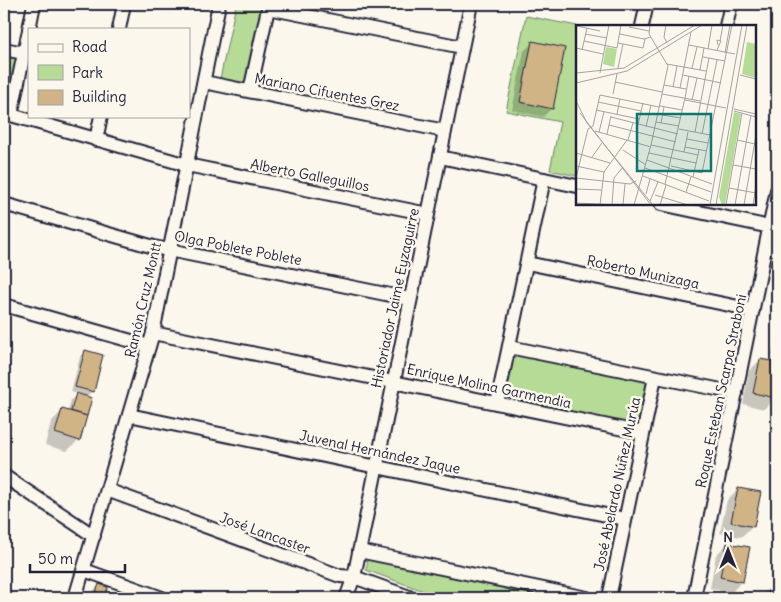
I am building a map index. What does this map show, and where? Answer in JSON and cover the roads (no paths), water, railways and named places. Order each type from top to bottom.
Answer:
[{"type":"street","points":[[29,28],[34,4]]},
{"type":"street","points":[[119,28],[124,4]]},
{"type":"street","name":"Ramón Cruz Montt","points":[[75,598],[149,346],[220,4]]},
{"type":"street","name":"Historiador Jaime Eyzaguirre","points":[[346,598],[354,577],[471,4]]},
{"type":"street","points":[[642,25],[647,4]]},
{"type":"street","points":[[726,25],[731,4]]},
{"type":"street","points":[[250,91],[269,6],[462,47]]},
{"type":"street","points":[[8,114],[28,35]]},
{"type":"street","points":[[4,49],[24,53]]},
{"type":"street","name":"Mariano Cifuentes Grez","points":[[204,82],[445,131]]},
{"type":"street","name":"Alberto Galleguillos","points":[[8,114],[187,165],[428,214]]},
{"type":"street","points":[[96,140],[101,118]]},
{"type":"street","points":[[440,157],[576,186]]},
{"type":"street","points":[[497,403],[544,179]]},
{"type":"street","name":"Roque Esteban Scarpa Straboni","points":[[694,598],[777,190]]},
{"type":"street","name":"Olga Poblete Poblete","points":[[4,204],[154,247],[410,299]]},
{"type":"street","points":[[671,205],[690,207],[770,227]]},
{"type":"street","name":"Roberto Munizaga","points":[[526,263],[753,310]]},
{"type":"street","points":[[4,305],[149,346]]},
{"type":"street","name":"Enrique Molina Garmendia","points":[[152,333],[644,433]]},
{"type":"street","points":[[509,347],[736,393]]},
{"type":"street","name":"José Abelardo Núñez Murúa","points":[[609,598],[656,377]]},
{"type":"street","name":"Juvenal Hernández Jaque","points":[[129,415],[625,519]]},
{"type":"street","points":[[4,476],[94,536]]},
{"type":"street","name":"José Lancaster","points":[[107,490],[340,576],[354,577],[412,598]]},
{"type":"street","points":[[359,551],[587,598]]},
{"type":"street","points":[[84,570],[162,598]]}]
